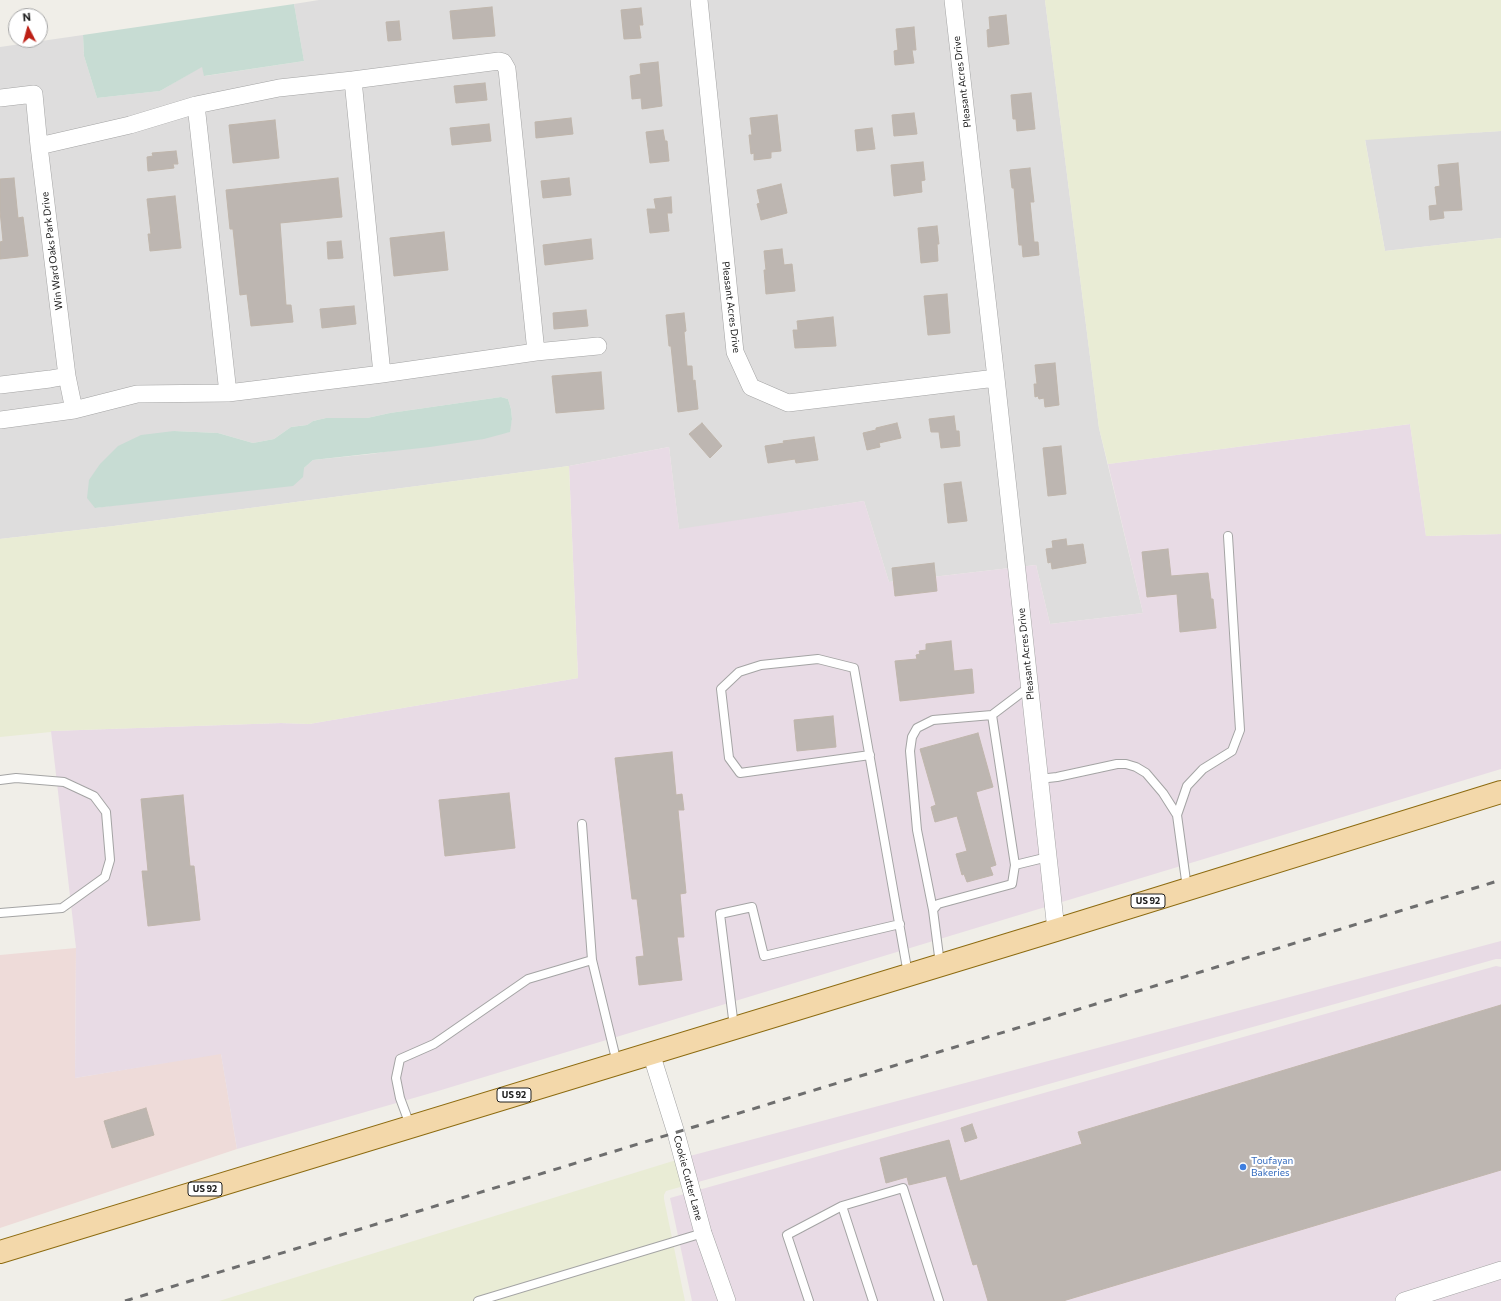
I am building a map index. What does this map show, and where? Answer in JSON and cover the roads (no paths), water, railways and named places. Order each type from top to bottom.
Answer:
[{"type":"main road","name":"US 92","points":[[0,1252],[1056,930],[1501,792]]},
{"type":"street","name":"Pleasant Acres Drive","points":[[699,0],[735,352],[751,387],[788,403],[996,378]]},
{"type":"street","name":"Pleasant Acres Drive","points":[[953,0],[1056,930]]},
{"type":"street","points":[[39,146],[130,125],[196,105],[279,88],[498,61],[503,62],[506,69],[536,352]]},
{"type":"street","points":[[353,80],[382,374]]},
{"type":"street","name":"Win Ward Oaks Park Drive","points":[[0,98],[34,94],[67,376],[74,410]]},
{"type":"street","points":[[196,105],[228,393]]},
{"type":"street","points":[[0,420],[74,410],[137,394],[228,393],[382,374],[536,352],[598,346]]},
{"type":"street","points":[[0,385],[67,376]]},
{"type":"street","name":"Cookie Cutter Lane","points":[[651,1054],[676,1133],[703,1233],[727,1301]]},
{"type":"street","points":[[1404,1301],[1501,1270]]},
{"type":"lane","points":[[1177,815],[1187,786],[1203,769],[1232,751],[1240,730],[1228,536]]},
{"type":"lane","points":[[870,755],[740,773],[729,758],[721,689],[739,672],[761,665],[818,659],[854,668],[870,755],[900,924],[908,975]]},
{"type":"lane","points":[[940,965],[933,910],[917,830],[910,751],[912,737],[917,728],[933,720],[992,715],[1029,687]]},
{"type":"lane","points":[[933,910],[938,904],[1012,884],[1016,865],[992,715]]},
{"type":"lane","points":[[1039,779],[1057,777],[1117,764],[1126,764],[1136,767],[1146,774],[1163,792],[1177,815],[1188,889]]},
{"type":"lane","points":[[0,780],[16,778],[64,782],[94,796],[106,812],[110,860],[105,877],[62,908],[0,913]]},
{"type":"lane","points":[[582,824],[592,960],[618,1063]]},
{"type":"lane","points":[[1016,865],[1048,856]]},
{"type":"lane","points":[[734,1028],[720,914],[752,906],[764,956],[900,924]]},
{"type":"lane","points":[[411,1127],[400,1098],[396,1078],[400,1059],[434,1044],[528,979],[592,960]]},
{"type":"lane","points":[[809,1301],[787,1235],[842,1206],[903,1188],[939,1301]]},
{"type":"lane","points":[[842,1206],[873,1301]]},
{"type":"lane","points":[[478,1301],[703,1233]]},
{"type":"railway","points":[[125,1301],[1501,880]]},
{"type":"place","name":"Toufayan Bakeries","points":[[1243,1167]]}]
